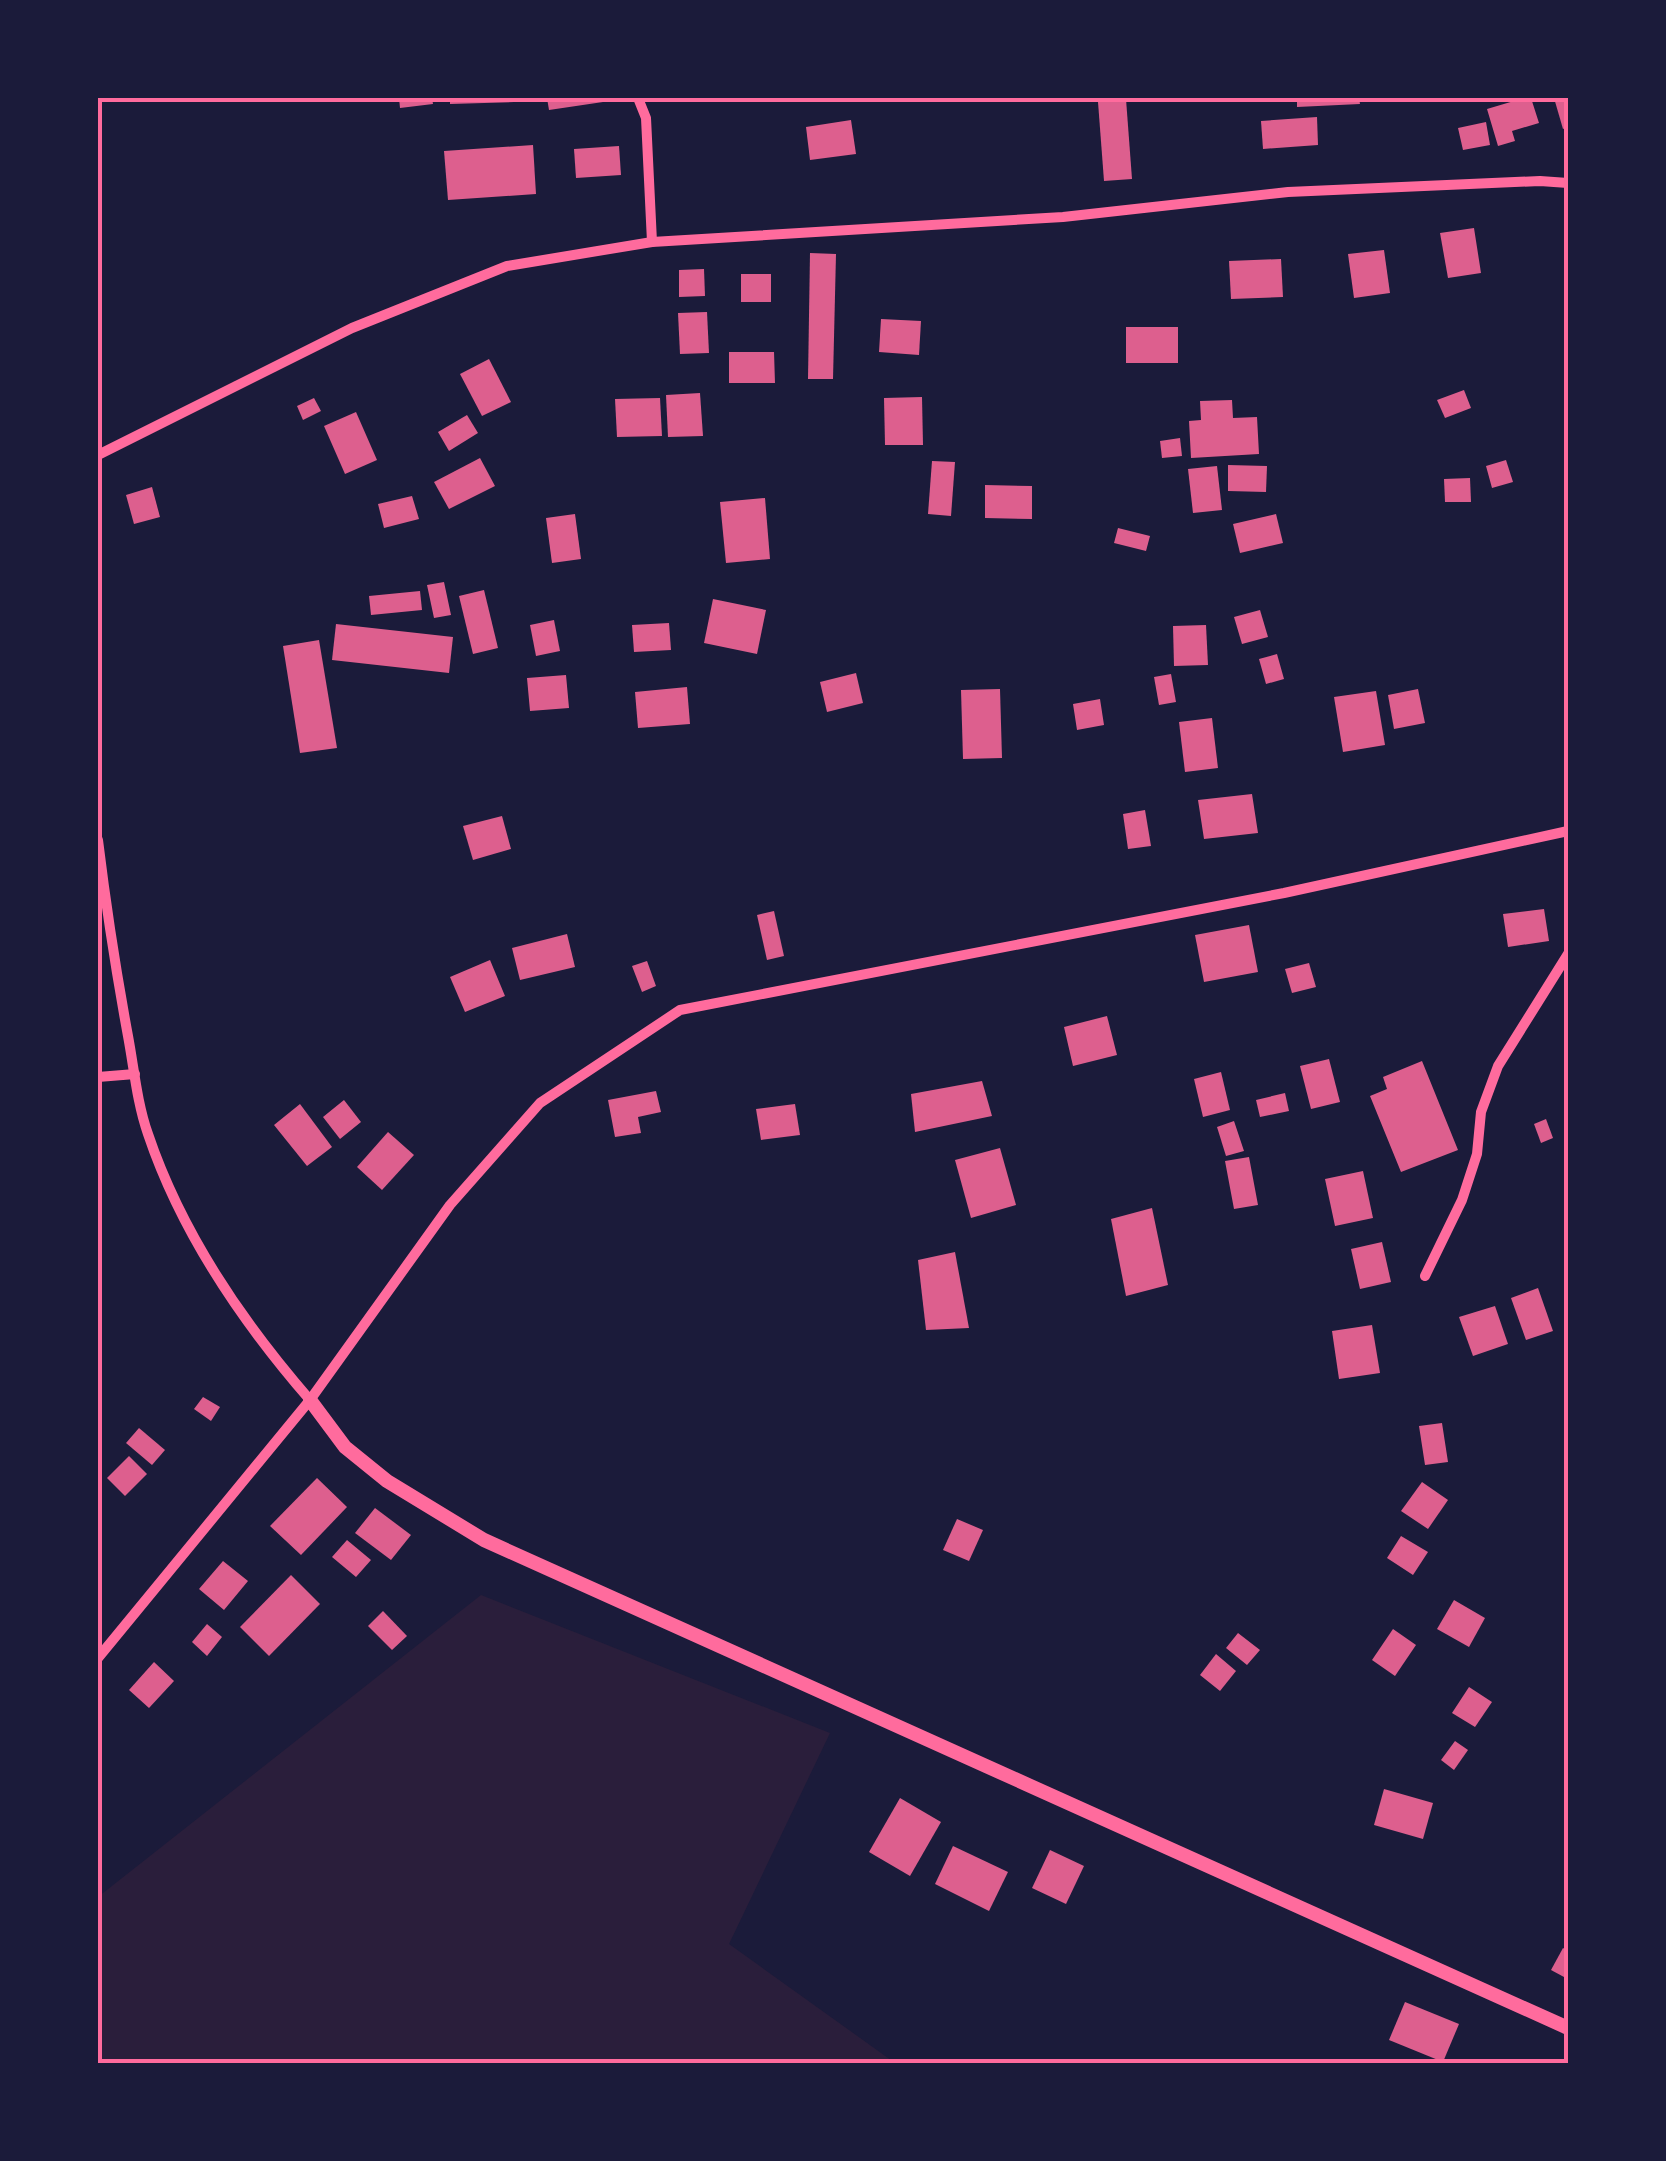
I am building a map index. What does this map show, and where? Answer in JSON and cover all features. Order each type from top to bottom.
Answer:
[{"type":"street","points":[[638,98],[646,118],[652,242]]},
{"type":"street","points":[[98,455],[352,328],[507,266],[652,242],[1063,217],[1288,192],[1540,180],[1568,183]]},
{"type":"street","points":[[98,1658],[310,1400],[450,1205],[540,1103],[680,1010],[1284,893],[1568,831]]},
{"type":"street","points":[[98,840],[107,919],[147,1132],[199,1244],[270,1354],[344,1446],[387,1480],[484,1540],[1568,2028]]},
{"type":"street","points":[[1425,1276],[1462,1200],[1477,1154],[1481,1112],[1498,1066],[1568,954]]},
{"type":"street","points":[[98,1077],[135,1074]]},
{"type":"shaded area","points":[[481,1595],[830,1733],[729,1944],[895,2063],[98,2063],[98,1897]]},
{"type":"building","points":[[399,98],[432,98],[433,104],[400,108]]},
{"type":"building","points":[[450,98],[513,98],[514,102],[450,104]]},
{"type":"building","points":[[547,98],[603,98],[603,102],[549,110]]},
{"type":"building","points":[[1297,98],[1359,98],[1360,104],[1297,107]]},
{"type":"building","points":[[1531,98],[1539,123],[1512,131],[1515,141],[1498,146],[1487,109]]},
{"type":"building","points":[[1554,98],[1568,98],[1568,127],[1563,129]]},
{"type":"building","points":[[1126,99],[1132,179],[1104,181],[1098,102]]},
{"type":"building","points":[[1317,117],[1318,145],[1263,149],[1261,121]]},
{"type":"building","points":[[851,120],[856,154],[810,160],[806,127]]},
{"type":"building","points":[[1486,122],[1490,145],[1463,150],[1458,128]]},
{"type":"building","points":[[533,145],[536,194],[448,200],[444,151]]},
{"type":"building","points":[[619,146],[621,175],[576,178],[574,149]]},
{"type":"building","points":[[1474,228],[1481,273],[1448,278],[1440,233]]},
{"type":"building","points":[[1384,250],[1390,293],[1354,298],[1348,254]]},
{"type":"building","points":[[810,253],[836,254],[833,379],[808,379]]},
{"type":"building","points":[[1281,259],[1283,297],[1231,299],[1229,261]]},
{"type":"building","points":[[704,269],[705,296],[679,297],[679,270]]},
{"type":"building","points":[[741,274],[771,274],[771,302],[741,302]]},
{"type":"building","points":[[707,312],[709,353],[680,354],[678,313]]},
{"type":"building","points":[[881,319],[921,321],[919,355],[879,352]]},
{"type":"building","points":[[1126,327],[1178,327],[1178,363],[1126,363]]},
{"type":"building","points":[[729,352],[774,352],[775,383],[729,383]]},
{"type":"building","points":[[489,359],[511,402],[482,416],[460,374]]},
{"type":"building","points":[[1464,390],[1471,408],[1445,418],[1437,400]]},
{"type":"building","points":[[700,393],[703,436],[668,437],[666,395]]},
{"type":"building","points":[[922,397],[923,445],[885,445],[884,398]]},
{"type":"building","points":[[314,398],[321,411],[303,420],[297,406]]},
{"type":"building","points":[[660,398],[662,436],[617,437],[615,399]]},
{"type":"building","points":[[1232,400],[1233,418],[1257,417],[1259,454],[1191,458],[1189,421],[1201,420],[1200,401]]},
{"type":"building","points":[[356,412],[377,460],[345,474],[324,426]]},
{"type":"building","points":[[467,415],[478,433],[449,451],[438,432]]},
{"type":"building","points":[[1180,438],[1182,456],[1162,458],[1160,441]]},
{"type":"building","points":[[480,458],[495,486],[449,509],[434,482]]},
{"type":"building","points":[[1506,460],[1513,482],[1492,488],[1486,466]]},
{"type":"building","points":[[932,461],[955,462],[951,516],[928,514]]},
{"type":"building","points":[[1228,465],[1267,466],[1266,492],[1228,491]]},
{"type":"building","points":[[1217,466],[1222,510],[1193,513],[1188,469]]},
{"type":"building","points":[[1470,478],[1471,502],[1445,502],[1444,479]]},
{"type":"building","points":[[985,485],[1032,486],[1032,519],[985,518]]},
{"type":"building","points":[[152,487],[160,517],[134,524],[126,495]]},
{"type":"building","points":[[412,496],[419,519],[384,528],[378,504]]},
{"type":"building","points":[[765,498],[770,559],[726,563],[720,502]]},
{"type":"building","points":[[575,514],[581,559],[552,563],[546,518]]},
{"type":"building","points":[[1276,514],[1283,543],[1240,553],[1233,524]]},
{"type":"building","points":[[1118,528],[1150,536],[1146,551],[1114,543]]},
{"type":"building","points":[[444,582],[451,615],[434,618],[427,585]]},
{"type":"building","points":[[484,590],[498,648],[473,654],[459,596]]},
{"type":"building","points":[[420,591],[422,610],[371,615],[369,596]]},
{"type":"building","points":[[713,599],[766,610],[757,654],[704,643]]},
{"type":"building","points":[[1260,610],[1268,637],[1242,644],[1234,617]]},
{"type":"building","points":[[554,620],[560,651],[536,656],[530,625]]},
{"type":"building","points":[[669,623],[671,650],[634,652],[632,625]]},
{"type":"building","points":[[336,624],[453,637],[449,673],[332,660]]},
{"type":"building","points":[[1206,625],[1208,665],[1174,666],[1173,626]]},
{"type":"building","points":[[319,640],[337,748],[300,753],[283,646]]},
{"type":"building","points":[[1277,654],[1284,679],[1266,684],[1259,659]]},
{"type":"building","points":[[856,673],[863,703],[827,712],[820,682]]},
{"type":"building","points":[[1171,674],[1176,702],[1159,705],[1154,677]]},
{"type":"building","points":[[566,675],[569,708],[530,711],[527,678]]},
{"type":"building","points":[[687,687],[690,724],[638,728],[635,692]]},
{"type":"building","points":[[1000,689],[1002,758],[963,759],[961,690]]},
{"type":"building","points":[[1418,689],[1425,723],[1394,729],[1388,695]]},
{"type":"building","points":[[1376,691],[1385,745],[1343,752],[1334,697]]},
{"type":"building","points":[[1100,699],[1104,725],[1077,730],[1073,704]]},
{"type":"building","points":[[1212,718],[1218,768],[1185,772],[1179,722]]},
{"type":"building","points":[[1252,794],[1258,833],[1204,839],[1198,800]]},
{"type":"building","points":[[1145,810],[1151,846],[1128,849],[1123,814]]},
{"type":"building","points":[[502,816],[511,849],[473,860],[463,826]]},
{"type":"building","points":[[1544,909],[1549,941],[1508,947],[1503,914]]},
{"type":"building","points":[[774,911],[784,956],[767,960],[757,915]]},
{"type":"building","points":[[1249,925],[1258,972],[1204,982],[1195,935]]},
{"type":"building","points":[[567,934],[575,967],[520,980],[512,948]]},
{"type":"building","points":[[490,960],[505,996],[465,1012],[450,977]]},
{"type":"building","points":[[647,961],[656,986],[642,992],[632,966]]},
{"type":"building","points":[[1309,963],[1316,987],[1292,993],[1285,969]]},
{"type":"building","points":[[1107,1016],[1117,1055],[1073,1066],[1064,1027]]},
{"type":"building","points":[[1329,1059],[1340,1102],[1311,1109],[1300,1066]]},
{"type":"building","points":[[1422,1061],[1458,1150],[1401,1172],[1370,1096],[1387,1089],[1383,1077]]},
{"type":"building","points":[[1221,1072],[1230,1110],[1203,1117],[1194,1079]]},
{"type":"building","points":[[982,1081],[992,1116],[915,1132],[911,1094]]},
{"type":"building","points":[[656,1091],[661,1112],[638,1117],[641,1133],[615,1137],[608,1100]]},
{"type":"building","points":[[1285,1093],[1289,1111],[1260,1117],[1256,1100]]},
{"type":"building","points":[[344,1100],[361,1122],[340,1139],[323,1117]]},
{"type":"building","points":[[300,1104],[332,1147],[307,1166],[274,1125]]},
{"type":"building","points":[[795,1104],[800,1135],[761,1140],[756,1109]]},
{"type":"building","points":[[1546,1119],[1553,1138],[1541,1143],[1534,1124]]},
{"type":"building","points":[[1234,1121],[1244,1151],[1226,1156],[1217,1127]]},
{"type":"building","points":[[388,1132],[414,1155],[382,1190],[357,1167]]},
{"type":"building","points":[[1000,1148],[1016,1205],[971,1218],[955,1160]]},
{"type":"building","points":[[1249,1157],[1258,1205],[1234,1209],[1225,1161]]},
{"type":"building","points":[[1363,1171],[1373,1218],[1335,1226],[1325,1179]]},
{"type":"building","points":[[1152,1208],[1168,1285],[1126,1296],[1111,1219]]},
{"type":"building","points":[[1382,1242],[1391,1282],[1360,1289],[1351,1249]]},
{"type":"building","points":[[955,1252],[969,1328],[926,1330],[918,1260]]},
{"type":"building","points":[[1538,1288],[1553,1331],[1526,1340],[1511,1298]]},
{"type":"building","points":[[1495,1306],[1508,1344],[1473,1356],[1459,1317]]},
{"type":"building","points":[[1372,1325],[1380,1373],[1339,1379],[1332,1331]]},
{"type":"building","points":[[203,1397],[220,1407],[211,1421],[194,1409]]},
{"type":"building","points":[[1442,1423],[1448,1462],[1425,1465],[1419,1426]]},
{"type":"building","points":[[139,1428],[165,1450],[152,1465],[126,1443]]},
{"type":"building","points":[[129,1456],[147,1474],[125,1496],[107,1478]]},
{"type":"building","points":[[317,1478],[347,1507],[301,1555],[270,1526]]},
{"type":"building","points":[[1422,1482],[1448,1500],[1428,1529],[1401,1511]]},
{"type":"building","points":[[375,1508],[411,1535],[391,1560],[355,1533]]},
{"type":"building","points":[[957,1519],[983,1530],[969,1561],[943,1550]]},
{"type":"building","points":[[1401,1536],[1428,1552],[1413,1575],[1387,1558]]},
{"type":"building","points":[[347,1540],[371,1560],[356,1577],[332,1557]]},
{"type":"building","points":[[223,1561],[248,1581],[224,1610],[199,1589]]},
{"type":"building","points":[[291,1575],[320,1604],[269,1656],[240,1627]]},
{"type":"building","points":[[1454,1600],[1485,1618],[1469,1647],[1437,1629]]},
{"type":"building","points":[[383,1611],[407,1636],[392,1650],[368,1626]]},
{"type":"building","points":[[207,1624],[222,1637],[207,1656],[192,1642]]},
{"type":"building","points":[[1393,1629],[1416,1645],[1395,1676],[1372,1660]]},
{"type":"building","points":[[1238,1633],[1260,1650],[1247,1665],[1226,1648]]},
{"type":"building","points":[[1216,1654],[1236,1671],[1220,1691],[1200,1675]]},
{"type":"building","points":[[154,1662],[174,1681],[149,1708],[129,1690]]},
{"type":"building","points":[[1469,1687],[1492,1702],[1475,1727],[1452,1713]]},
{"type":"building","points":[[1455,1741],[1468,1750],[1454,1770],[1441,1760]]},
{"type":"building","points":[[1384,1789],[1433,1803],[1423,1839],[1374,1825]]},
{"type":"building","points":[[900,1798],[941,1822],[910,1876],[869,1852]]},
{"type":"building","points":[[953,1846],[1008,1872],[989,1911],[935,1884]]},
{"type":"building","points":[[1050,1850],[1084,1866],[1066,1904],[1032,1888]]},
{"type":"building","points":[[1563,1948],[1568,1951],[1564,1977],[1551,1970]]},
{"type":"building","points":[[1405,2002],[1459,2024],[1443,2062],[1389,2040]]}]
